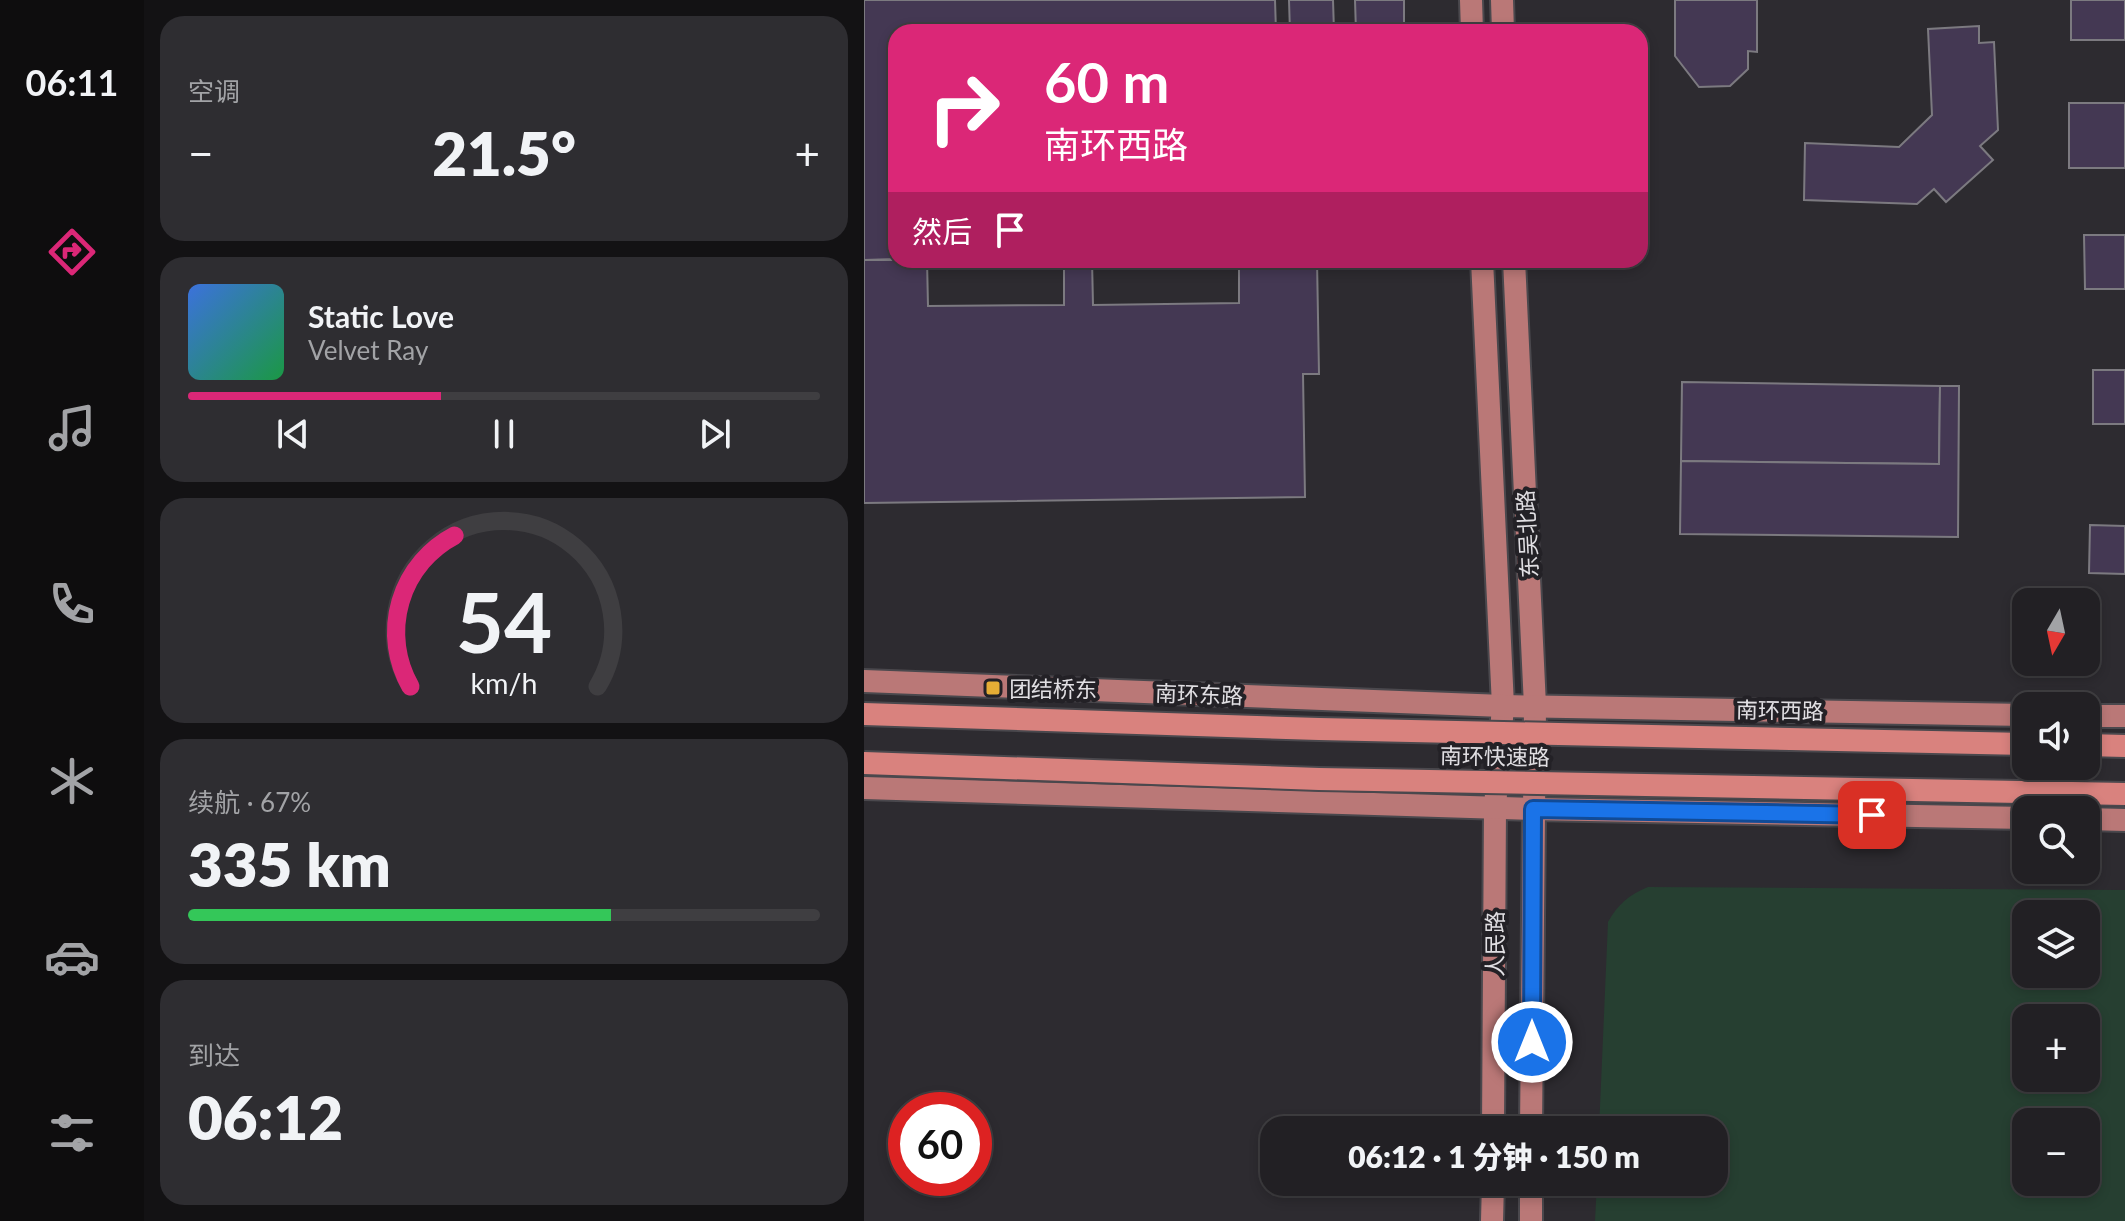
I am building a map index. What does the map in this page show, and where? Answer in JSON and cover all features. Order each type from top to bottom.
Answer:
[{"type":"highway","name":"南环快速路","points":[[864,714],[1319,729],[2012,744]]},
{"type":"highway","points":[[2100,745],[2125,746]]},
{"type":"highway","name":"南环快速路","points":[[864,763],[1335,779],[2125,794]]},
{"type":"main road","points":[[1471,0],[1472,24]]},
{"type":"main road","points":[[1502,0],[1503,24]]},
{"type":"main road","name":"东吴北路","points":[[1482,268],[1503,706],[1495,807]]},
{"type":"main road","name":"东吴北路","points":[[1514,268],[1535,706],[1533,809]]},
{"type":"main road","name":"南环东路","points":[[864,681],[1535,706]]},
{"type":"main road","name":"南环西路","points":[[1535,706],[2012,715]]},
{"type":"main road","points":[[2100,716],[2125,716]]},
{"type":"main road","points":[[864,788],[1533,809],[2012,818]]},
{"type":"main road","name":"人民路","points":[[1493,1116],[1495,807]]},
{"type":"main road","name":"人民路","points":[[1531,1116],[1533,809]]},
{"type":"main road","points":[[2100,819],[2125,820]]},
{"type":"main road","points":[[1492,1221],[1493,1196]]},
{"type":"main road","points":[[1531,1196],[1531,1221]]},
{"type":"green space","points":[[1648,887],[2125,890],[2125,1221],[1595,1221],[1596,1196],[1728,1196],[1728,1116],[1600,1116],[1608,922],[1630,897]]},
{"type":"building","points":[[864,0],[1275,0],[1276,24],[888,24],[888,259],[864,260]]},
{"type":"building","points":[[1289,0],[1333,0],[1334,24],[1290,24]]},
{"type":"building","points":[[1355,0],[1404,0],[1404,24],[1356,24]]},
{"type":"building","points":[[1675,0],[1757,0],[1757,52],[1748,51],[1748,69],[1730,86],[1699,87],[1675,56]]},
{"type":"building","points":[[2071,0],[2125,0],[2125,40],[2071,40]]},
{"type":"building","points":[[1979,26],[1979,43],[1994,42],[1998,130],[1980,146],[1993,160],[1946,202],[1934,189],[1917,204],[1804,200],[1805,143],[1899,147],[1932,115],[1928,29]]},
{"type":"building","points":[[2069,103],[2125,103],[2125,168],[2069,168]]},
{"type":"building","points":[[2084,235],[2125,235],[2125,289],[2085,289]]},
{"type":"building","points":[[864,260],[888,260],[888,268],[927,268],[928,306],[1064,305],[1064,268],[1092,268],[1093,305],[1239,303],[1239,268],[1317,268],[1319,374],[1303,374],[1305,497],[864,503]]},
{"type":"building","points":[[2093,370],[2125,370],[2125,424],[2093,424]]},
{"type":"building","points":[[1682,382],[1940,386],[1939,464],[1681,461]]},
{"type":"building","points":[[1940,386],[1959,386],[1958,537],[1680,534],[1681,461],[1939,464]]},
{"type":"building","points":[[2090,525],[2125,526],[2125,574],[2089,573]]},
{"type":"place","name":"团结桥东","points":[[993,688]]},
{"type":"route","points":[[1532,1042],[1533,809],[1872,815]]}]
